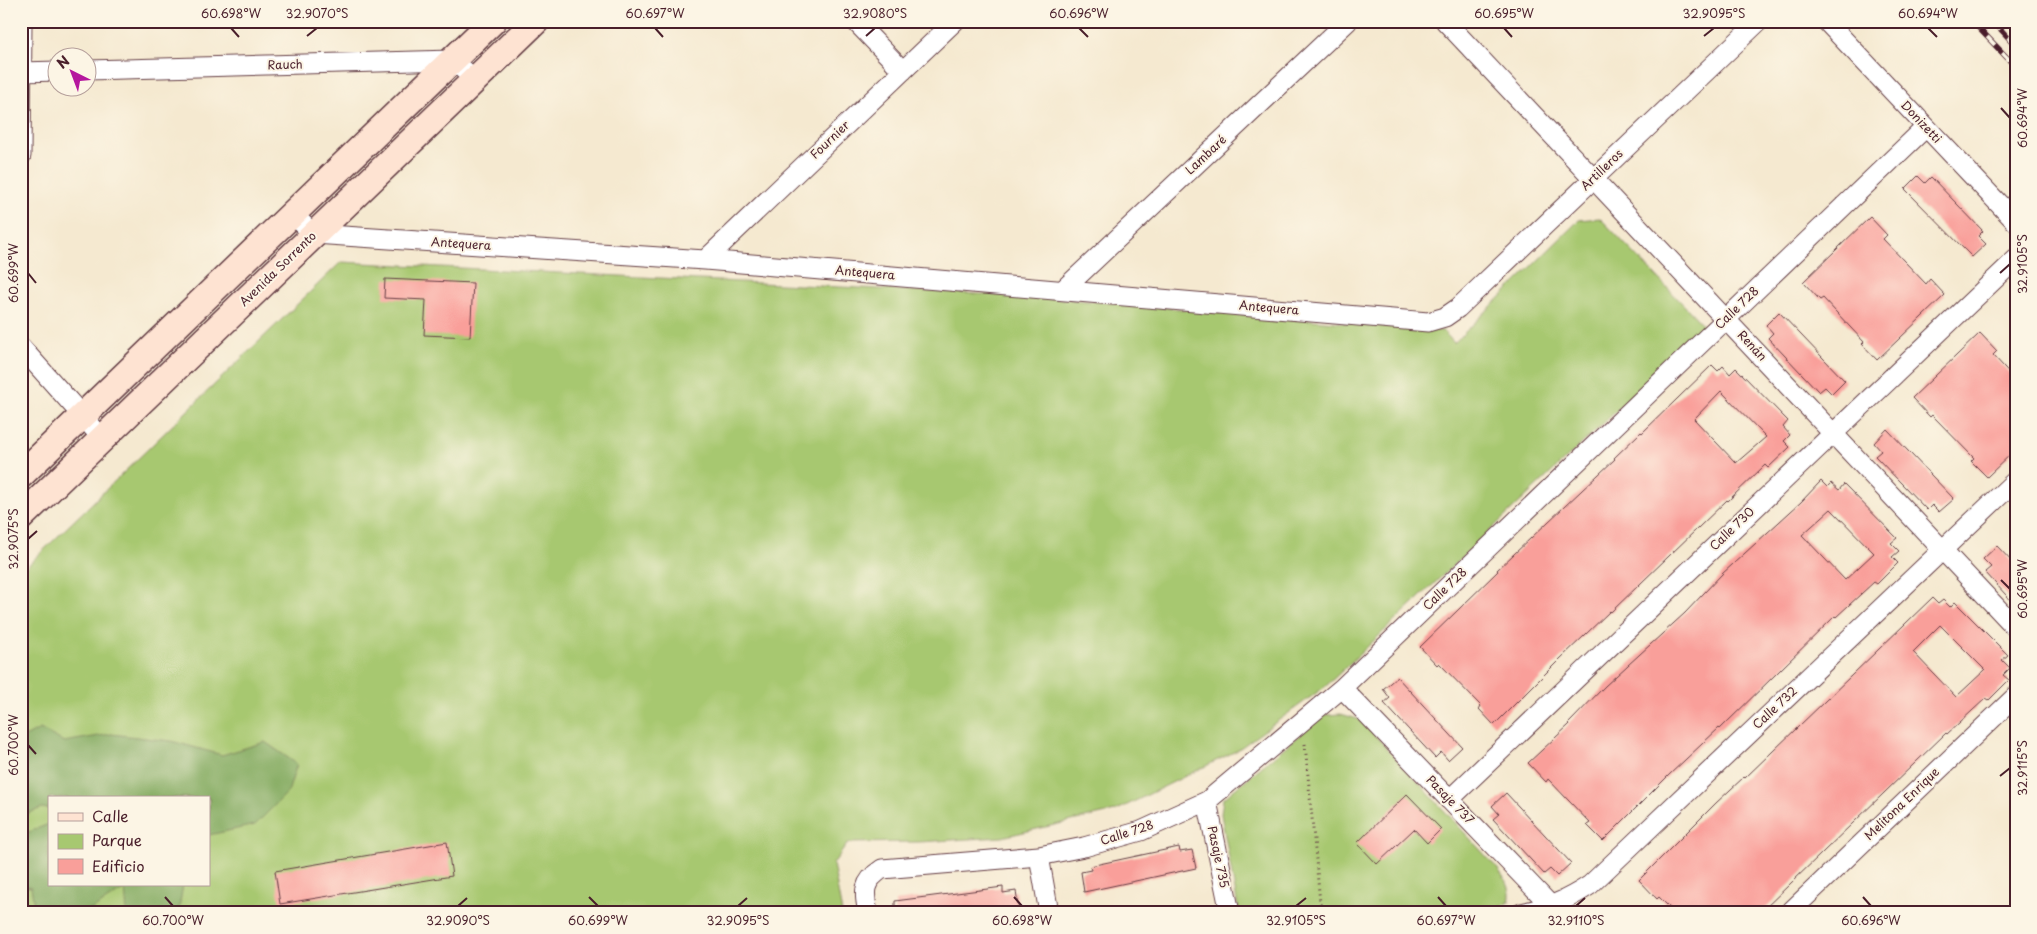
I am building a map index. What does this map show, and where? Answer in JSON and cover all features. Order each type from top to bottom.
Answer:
[{"type":"main road","points":[[21,475],[493,21]]},
{"type":"main road","name":"Avenida Sorrento","points":[[21,517],[536,21]]},
{"type":"street","points":[[21,156],[22,21]]},
{"type":"street","points":[[855,21],[903,71]]},
{"type":"street","name":"Fournier","points":[[705,260],[956,21]]},
{"type":"street","name":"Lambaré","points":[[1064,290],[1348,21]]},
{"type":"street","name":"Renán","points":[[1446,21],[2016,628]]},
{"type":"street","name":"Artilleros","points":[[1445,317],[1458,308],[1758,21]]},
{"type":"street","name":"Donizetti","points":[[1826,21],[2016,222]]},
{"type":"street","points":[[452,60],[475,80]]},
{"type":"street","name":"Rauch","points":[[98,70],[452,60]]},
{"type":"street","points":[[22,72],[48,71]]},
{"type":"street","name":"Calle 728","points":[[868,913],[865,895],[866,884],[871,876],[882,869],[1039,856],[1084,847],[1141,831],[1207,800],[1342,688],[1926,127]]},
{"type":"street","points":[[292,214],[314,234]]},
{"type":"street","name":"Antequera","points":[[314,234],[705,260],[1428,322],[1445,317]]},
{"type":"street","name":"Calle 730","points":[[1449,800],[2016,259]]},
{"type":"street","points":[[21,347],[102,438]]},
{"type":"street","name":"Calle 732","points":[[1521,913],[1555,909],[1590,884],[2016,480]]},
{"type":"street","name":"Pasaje 737","points":[[1342,688],[1555,909]]},
{"type":"street","name":"Melitona Enrique","points":[[1789,913],[2016,696]]},
{"type":"street","name":"Pasaje 735","points":[[1207,800],[1230,913]]},
{"type":"street","points":[[1039,856],[1049,913]]},
{"type":"path","points":[[1303,721],[1321,913]]},
{"type":"green space","points":[[1600,218],[1705,327],[1326,686],[1236,751],[1115,811],[1002,837],[919,842],[848,843],[833,864],[842,913],[21,913],[21,572],[341,262],[1039,297],[1443,331],[1454,343],[1579,220]]},
{"type":"green space","points":[[1341,714],[1361,720],[1497,868],[1509,888],[1509,902],[1499,908],[1474,913],[1239,913],[1221,814],[1223,799],[1325,715]]},
{"type":"green space","points":[[40,729],[64,742],[111,734],[171,741],[222,755],[265,742],[297,764],[288,792],[255,825],[210,835],[210,796],[48,796],[48,809],[42,808],[21,816],[21,739]]},
{"type":"green space","points":[[48,824],[48,886],[183,886],[179,908],[173,913],[127,913],[125,889],[86,913],[35,912],[31,887],[21,886],[21,835]]},
{"type":"building","points":[[1918,176],[1925,183],[1931,177],[1983,231],[1978,236],[1986,244],[1972,257],[1905,189]]},
{"type":"building","points":[[1870,217],[1887,235],[1883,239],[1926,284],[1930,279],[1945,295],[1877,360],[1862,344],[1864,342],[1823,298],[1820,300],[1803,282]]},
{"type":"building","points":[[385,279],[473,283],[470,337],[424,335],[426,300],[384,298]]},
{"type":"building","points":[[1779,312],[1845,381],[1832,394],[1825,387],[1819,392],[1768,338],[1773,333],[1766,325]]},
{"type":"building","points":[[1980,333],[1997,351],[1993,355],[2016,380],[2016,449],[1987,477],[1971,461],[1974,458],[1932,415],[1930,417],[1912,398]]},
{"type":"building","points":[[1712,365],[1718,371],[1723,366],[1730,374],[1736,368],[1788,421],[1783,427],[1790,435],[1784,441],[1790,447],[1768,468],[1765,465],[1727,500],[1560,659],[1494,725],[1479,709],[1481,706],[1439,663],[1437,665],[1420,647],[1497,570]],"holes":[[[1721,391],[1766,437],[1736,463],[1694,419]]]},
{"type":"building","points":[[1887,429],[1954,499],[1939,512],[1932,505],[1927,510],[1875,456],[1881,451],[1874,443]]},
{"type":"building","points":[[1821,481],[1827,487],[1831,483],[1839,490],[1844,484],[1897,538],[1891,543],[1899,551],[1892,557],[1898,563],[1877,584],[1874,582],[1835,616],[1603,841],[1587,825],[1590,823],[1548,779],[1546,782],[1528,763],[1569,725],[1605,686],[1685,613],[1722,574],[1801,502]],"holes":[[[1831,509],[1874,553],[1845,580],[1802,535]]]},
{"type":"building","points":[[1997,546],[2016,566],[2016,606],[1985,572],[1991,567],[1983,559]]},
{"type":"building","points":[[1932,598],[1938,604],[1943,600],[1950,607],[1955,602],[2008,655],[2002,660],[2010,668],[2003,675],[2009,680],[1988,701],[1985,699],[1946,733],[1760,913],[1675,913],[1659,897],[1657,899],[1639,880],[1716,803],[1745,778]],"holes":[[[1940,625],[1985,670],[1956,697],[1913,652]]]},
{"type":"building","points":[[1397,677],[1462,747],[1448,760],[1441,752],[1435,758],[1384,703],[1390,698],[1383,689]]},
{"type":"building","points":[[1506,793],[1571,863],[1557,876],[1550,869],[1544,874],[1493,819],[1499,814],[1492,806]]},
{"type":"building","points":[[1407,794],[1441,829],[1427,843],[1414,829],[1377,864],[1357,843]]},
{"type":"building","points":[[447,842],[452,876],[280,904],[275,871]]},
{"type":"building","points":[[1179,847],[1180,852],[1192,850],[1196,868],[1084,892],[1081,872],[1091,870],[1090,866]]},
{"type":"building","points":[[1003,887],[1003,893],[1016,891],[1019,913],[895,913],[895,901]]},
{"type":"railway","points":[[1972,21],[2016,67]]},
{"type":"railway","points":[[1993,21],[2016,46]]}]
